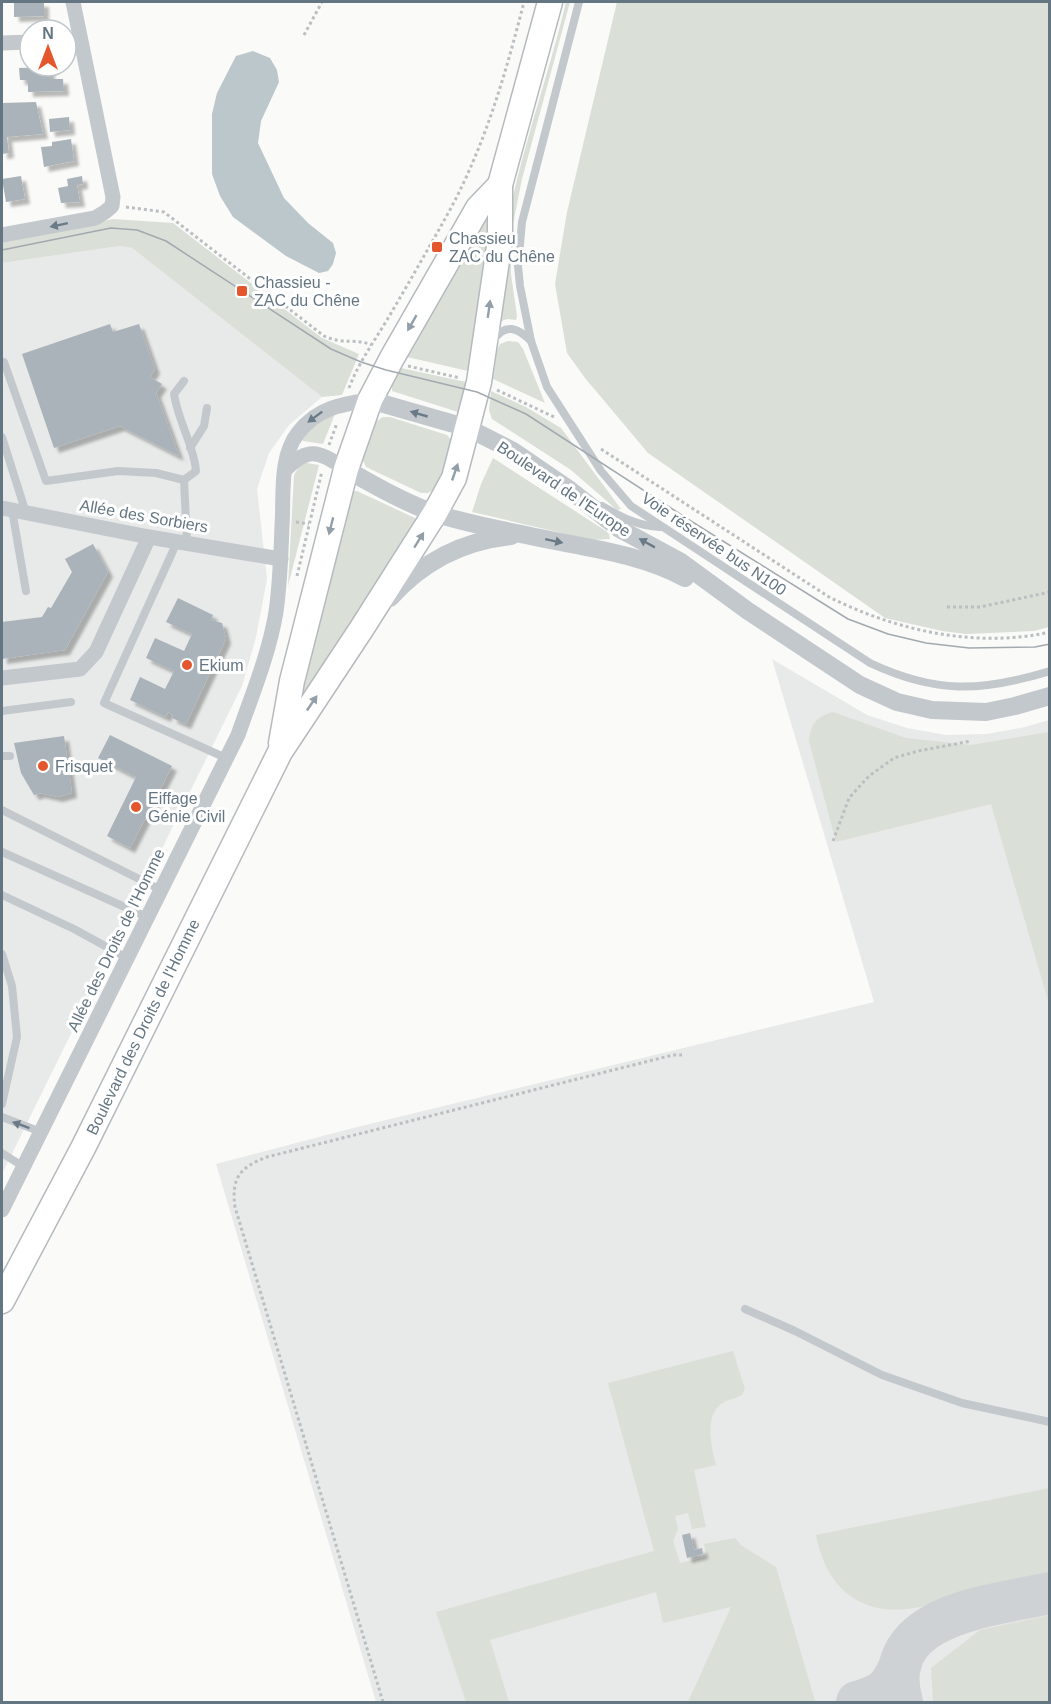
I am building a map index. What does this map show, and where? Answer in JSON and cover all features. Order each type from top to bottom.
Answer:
[{"type":"main road","points":[[500,185],[550,2]]},
{"type":"main road","name":"Boulevard des Droits de l'Homme","points":[[279,752],[292,681],[346,470],[370,400],[478,208],[500,185]]},
{"type":"main road","name":"Boulevard des Droits de l'Homme","points":[[2,1301],[83,1148],[279,752],[362,628],[435,513],[454,478],[480,371],[500,240],[500,185]]},
{"type":"street","points":[[73,2],[73,18]]},
{"type":"street","points":[[2,43],[18,42]]},
{"type":"street","points":[[2,235],[95,218],[112,206],[113,197],[78,60]]},
{"type":"street","name":"Boulevard de l'Europe","points":[[370,400],[468,428],[513,451],[570,490],[618,528],[681,562],[748,611],[860,685],[897,702],[932,710],[986,712],[1050,696]]},
{"type":"street","name":"Allée des Droits de l'Homme","points":[[2,1210],[238,735],[261,669],[276,614],[285,470],[289,448],[297,433],[312,418],[325,410],[370,400]]},
{"type":"street","points":[[285,470],[298,457],[306,453],[328,458],[346,470]]},
{"type":"street","name":"Boulevard de l'Europe","points":[[346,470],[435,513],[635,558],[667,568],[748,611]]},
{"type":"street","name":"Allée des Sorbiers","points":[[13,510],[149,537],[281,559]]},
{"type":"street","name":"Boulevard de l'Europe","points":[[362,628],[401,586],[435,559],[478,542],[523,534]]},
{"type":"street","points":[[2,678],[80,669],[96,652],[149,537]]},
{"type":"lane","name":"Voie réservée bus N100","points":[[579,2],[522,222],[518,266],[531,342],[547,387],[601,471],[631,506],[870,663],[894,674],[934,686],[964,687],[1005,683],[1050,671]]},
{"type":"lane","points":[[480,371],[497,335],[504,330],[511,328],[518,330],[531,342]]},
{"type":"lane","points":[[4,363],[46,481],[118,471],[156,473],[184,480]]},
{"type":"lane","points":[[184,381],[174,394],[176,411],[195,458],[196,471],[184,480]]},
{"type":"lane","points":[[190,448],[204,426],[207,408]]},
{"type":"lane","points":[[2,437],[26,591]]},
{"type":"lane","points":[[184,480],[182,542],[104,703],[226,758]]},
{"type":"lane","points":[[570,490],[630,521],[646,526],[662,527]]},
{"type":"lane","points":[[2,711],[71,702]]},
{"type":"lane","points":[[2,810],[161,890]]},
{"type":"lane","points":[[2,852],[147,917]]},
{"type":"lane","points":[[2,895],[74,929],[127,958]]},
{"type":"lane","points":[[2,954],[12,986],[17,1037],[2,1104]]},
{"type":"lane","points":[[2,1117],[41,1132]]},
{"type":"lane","points":[[2,1153],[24,1167]]},
{"type":"lane","points":[[745,1308],[795,1330],[882,1375],[962,1404],[1050,1422]]},
{"type":"path","points":[[304,35],[322,2]]},
{"type":"path","points":[[371,345],[447,215],[470,170],[498,97],[524,2]]},
{"type":"path","points":[[112,206],[164,212],[324,336],[342,342],[367,342],[381,353],[412,368],[480,371],[507,394],[547,415],[569,420]]},
{"type":"path","points":[[597,443],[603,451],[828,597],[852,609],[900,625],[957,637],[1012,637],[1050,632]]},
{"type":"path","points":[[947,607],[981,607],[1050,592]]},
{"type":"path","points":[[833,841],[849,798],[869,776],[894,758],[971,741]]},
{"type":"path","points":[[383,1702],[235,1207],[234,1183],[246,1167],[267,1157],[673,1055],[682,1055]]},
{"type":"shaded area","points":[[566,2],[570,2],[522,179],[511,234],[511,274],[517,316],[516,320],[507,319],[499,322],[504,241],[512,201]]},
{"type":"shaded area","points":[[617,2],[1049,2],[1049,627],[1034,631],[966,634],[885,618],[648,453],[567,353],[555,284],[567,212]]},
{"type":"shaded area","points":[[253,51],[270,58],[277,70],[279,82],[261,121],[258,143],[284,198],[308,223],[333,243],[336,253],[328,271],[319,273],[286,256],[233,217],[220,196],[212,174],[212,114],[217,93],[236,56]]},
{"type":"shaded area","points":[[487,209],[494,209],[468,371],[407,357]]},
{"type":"shaded area","points":[[113,219],[173,223],[322,338],[359,354],[342,395],[322,397],[132,248],[120,246],[2,263],[2,242]]},
{"type":"shaded area","points":[[120,246],[132,248],[322,397],[289,425],[269,453],[257,489],[267,579],[256,637],[242,686],[2,1174],[2,263]]},
{"type":"shaded area","points":[[508,341],[518,342],[523,349],[545,403],[493,379],[497,350],[500,344]]},
{"type":"shaded area","points":[[401,368],[466,382],[460,411],[392,391],[392,386]]},
{"type":"shaded area","points":[[491,391],[526,407],[561,428],[621,509],[617,510],[571,470],[492,419],[489,410]]},
{"type":"shaded area","points":[[335,414],[323,444],[303,441],[301,438],[311,426]]},
{"type":"shaded area","points":[[383,417],[390,417],[447,435],[451,440],[452,451],[436,488],[428,493],[421,493],[366,467],[362,458],[374,423]]},
{"type":"shaded area","points":[[493,458],[609,533],[610,539],[592,540],[472,512]]},
{"type":"shaded area","points":[[301,464],[319,465],[288,586],[294,475]]},
{"type":"shaded area","points":[[353,491],[417,519],[303,696],[302,692],[350,494]]},
{"type":"shaded area","points":[[772,659],[867,715],[907,728],[946,735],[987,734],[1049,720],[1049,1702],[376,1702],[216,1164],[357,1127],[874,1002]]},
{"type":"shaded area","points":[[833,712],[906,738],[971,745],[1049,732],[1049,1004],[991,804],[836,842],[809,741],[815,722],[822,716]]},
{"type":"shaded area","points":[[733,1351],[745,1389],[742,1395],[717,1407],[713,1414],[710,1431],[716,1465],[694,1470],[706,1527],[692,1529],[688,1513],[675,1516],[678,1529],[673,1541],[680,1563],[707,1557],[704,1544],[735,1538],[742,1546],[776,1567],[815,1701],[688,1702],[731,1607],[663,1623],[656,1592],[490,1640],[509,1702],[466,1702],[436,1612],[654,1551],[608,1383]]},
{"type":"shaded area","points":[[1049,1488],[1049,1578],[925,1606],[894,1610],[861,1603],[837,1583],[828,1570],[816,1535]]},
{"type":"shaded area","points":[[1049,1615],[1049,1702],[933,1702],[931,1668],[980,1630]]},
{"type":"building","points":[[14,2],[44,2],[44,16],[14,17]]},
{"type":"building","points":[[20,78],[63,79],[64,91],[28,92],[28,80],[20,80]]},
{"type":"building","points":[[36,102],[43,134],[7,137],[9,153],[2,154],[2,103]]},
{"type":"building","points":[[69,117],[70,130],[50,132],[49,119]]},
{"type":"building","points":[[71,139],[74,161],[44,167],[41,147],[52,146],[52,142]]},
{"type":"building","points":[[21,176],[25,199],[6,202],[2,179]]},
{"type":"building","points":[[82,176],[83,184],[77,185],[80,202],[61,203],[58,188],[68,186],[67,179]]},
{"type":"building","points":[[110,324],[113,332],[139,324],[155,369],[150,377],[162,384],[156,393],[179,456],[120,426],[54,448],[22,354]]},
{"type":"building","points":[[93,544],[108,572],[65,650],[2,659],[2,622],[42,617],[48,607],[51,608],[72,572],[65,559]]},
{"type":"building","name":"Ekium","points":[[178,598],[213,615],[211,620],[222,623],[226,639],[186,724],[172,718],[173,715],[168,712],[166,717],[130,700],[140,677],[165,689],[174,671],[146,658],[155,638],[184,651],[192,634],[166,622]]},
{"type":"building","name":"Eiffage Génie Civil","points":[[110,735],[172,766],[130,848],[107,836],[136,777],[98,758]]},
{"type":"building","name":"Frisquet","points":[[64,736],[72,793],[58,797],[40,793],[34,795],[21,773],[14,743]]},
{"type":"building","points":[[690,1533],[694,1550],[702,1548],[703,1554],[687,1558],[682,1535]]},
{"type":"taxiway","points":[[902,1702],[899,1673],[906,1650],[922,1632],[945,1619],[971,1610],[1050,1593]]},
{"type":"taxiway","points":[[875,1702],[857,1702],[885,1689],[901,1663]]},
{"type":"tram line","points":[[2,250],[111,228],[137,230],[166,241],[331,349],[386,370],[477,392],[526,414],[848,619],[888,634],[926,643],[969,648],[1035,647],[1050,644]]},
{"type":"place","name":"Chassieu ZAC du Chêne","points":[[437,247]]},
{"type":"place","name":"Chassieu - ZAC du Chêne","points":[[242,291]]},
{"type":"place","name":"Ekium","points":[[187,665]]},
{"type":"place","name":"Frisquet","points":[[43,766]]},
{"type":"place","name":"Eiffage Génie Civil","points":[[136,807]]}]
